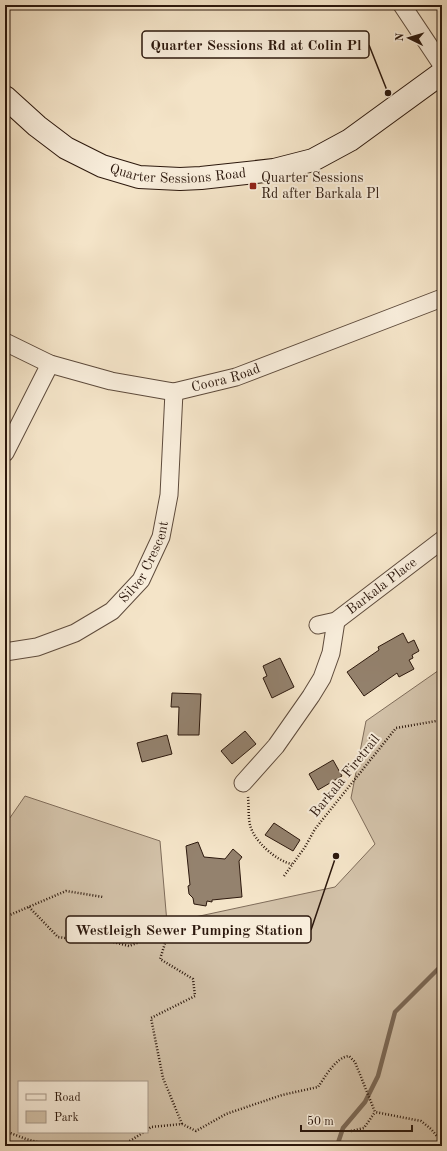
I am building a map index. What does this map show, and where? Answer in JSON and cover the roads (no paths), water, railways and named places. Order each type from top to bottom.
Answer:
[{"type":"main road","name":"Quarter Sessions Road","points":[[5,97],[36,126],[66,148],[102,166],[140,176],[180,179],[201,178],[274,170],[313,160],[350,140],[442,73]]},
{"type":"street","points":[[402,5],[442,65]]},
{"type":"street","name":"Coora Road","points":[[5,342],[50,364],[112,381],[174,392],[236,377],[442,298]]},
{"type":"street","points":[[5,453],[50,364]]},
{"type":"street","name":"Silver Crescent","points":[[5,652],[36,647],[75,633],[112,611],[141,580],[161,537],[169,495],[174,392]]},
{"type":"street","name":"Barkala Place","points":[[318,625],[336,621],[442,540]]},
{"type":"street","points":[[243,783],[276,746],[312,696],[322,678],[331,653],[336,621]]},
{"type":"waterway","points":[[337,1146],[343,1128],[365,1102],[378,1076],[395,1012],[442,965]]},
{"type":"place","name":"Quarter Sessions Rd at Colin Pl","points":[[388,93]]},
{"type":"place","name":"Quarter Sessions Rd after Barkala Pl","points":[[253,186]]},
{"type":"place","name":"Westleigh Sewer Pumping Station","points":[[336,856]]}]
